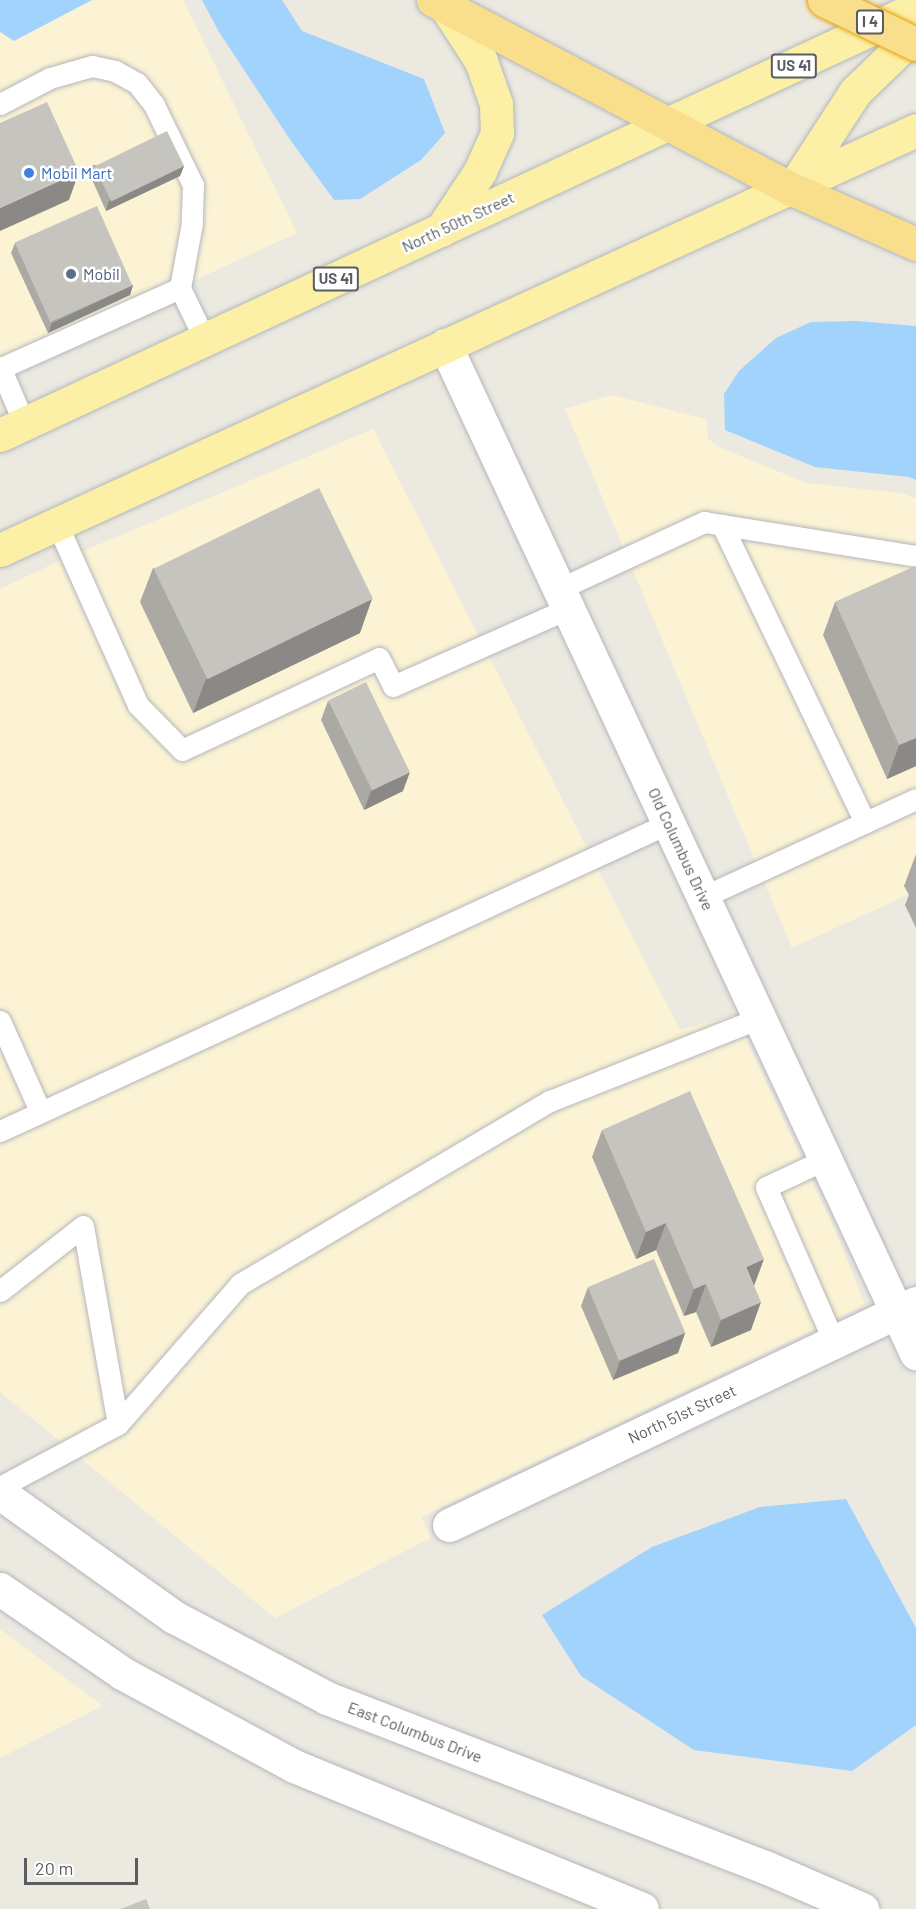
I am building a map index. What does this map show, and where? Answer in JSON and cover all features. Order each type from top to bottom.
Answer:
[{"type":"highway","name":"I 4","points":[[824,0],[916,44]]},
{"type":"highway","points":[[441,5],[671,123],[792,189],[916,244]]},
{"type":"main road","points":[[441,5],[481,61],[496,104],[497,133],[480,171],[441,230]]},
{"type":"main road","name":"North 50th Street","points":[[12,429],[916,8]]},
{"type":"main road","points":[[792,189],[855,92],[916,33]]},
{"type":"main road","points":[[0,550],[445,345],[792,189],[916,130]]},
{"type":"main road","name":"Old Columbus Drive","points":[[445,345],[826,1159],[907,1307],[916,1353]]},
{"type":"main road","name":"North 51st Street","points":[[449,1525],[907,1307]]},
{"type":"main road","name":"East Columbus Drive","points":[[0,1493],[174,1617],[327,1698],[765,1867],[862,1909]]},
{"type":"main road","points":[[0,1589],[122,1673],[294,1766],[642,1909]]},
{"type":"lane","points":[[0,104],[50,78],[92,66],[115,71],[137,83],[154,105],[193,185],[192,223],[180,288],[205,340]]},
{"type":"lane","points":[[12,429],[1,367],[180,288]]},
{"type":"lane","points":[[57,524],[138,705],[182,750],[379,658],[393,686],[564,598],[704,522],[916,556]]},
{"type":"lane","points":[[722,525],[865,822]]},
{"type":"lane","points":[[703,897],[916,799]]},
{"type":"lane","points":[[0,1131],[669,823]]},
{"type":"lane","points":[[0,1487],[118,1424],[240,1284],[550,1101],[760,1018]]},
{"type":"lane","points":[[0,1021],[40,1111]]},
{"type":"lane","points":[[826,1159],[766,1187],[834,1342]]},
{"type":"lane","points":[[0,1291],[83,1226],[118,1424]]},
{"type":"shaded area","points":[[0,0],[183,0],[297,233],[0,370]]},
{"type":"shaded area","points":[[611,395],[706,419],[708,438],[716,446],[807,483],[902,493],[916,499],[916,891],[792,948],[565,409]]},
{"type":"shaded area","points":[[373,429],[680,1030],[735,1015],[835,1230],[865,1305],[421,1517],[431,1538],[275,1618],[0,1392],[0,589],[57,562]]},
{"type":"shaded area","points":[[0,1629],[103,1706],[0,1758]]},
{"type":"water","points":[[0,0],[92,0],[14,41],[0,32]]},
{"type":"water","points":[[202,0],[282,0],[302,31],[424,79],[445,133],[421,160],[360,199],[334,200],[291,141],[219,32]]},
{"type":"water","points":[[857,321],[916,326],[916,480],[909,477],[815,467],[725,430],[724,394],[739,371],[776,338],[811,322]]},
{"type":"water","points":[[846,1499],[916,1628],[916,1725],[852,1771],[694,1750],[581,1676],[542,1615],[652,1547],[760,1507]]},
{"type":"building","points":[[47,102],[79,172],[0,208],[0,123]]},
{"type":"building","points":[[167,131],[184,166],[111,202],[94,167]]},
{"type":"building","name":"Mobil","points":[[97,206],[132,285],[50,322],[15,243]]},
{"type":"building","points":[[319,488],[373,599],[208,679],[154,569]]},
{"type":"building","points":[[916,566],[916,738],[899,745],[835,602]]},
{"type":"building","points":[[366,682],[410,772],[372,790],[328,700]]},
{"type":"building","points":[[690,1091],[764,1259],[746,1267],[761,1302],[721,1320],[706,1284],[694,1289],[666,1223],[646,1232],[602,1130]]},
{"type":"building","points":[[654,1259],[685,1333],[619,1361],[588,1287]]},
{"type":"building","points":[[146,1899],[150,1909],[121,1909]]},
{"type":"place","name":"Mobil Mart","points":[[29,173]]},
{"type":"place","name":"Mobil","points":[[71,274]]}]
